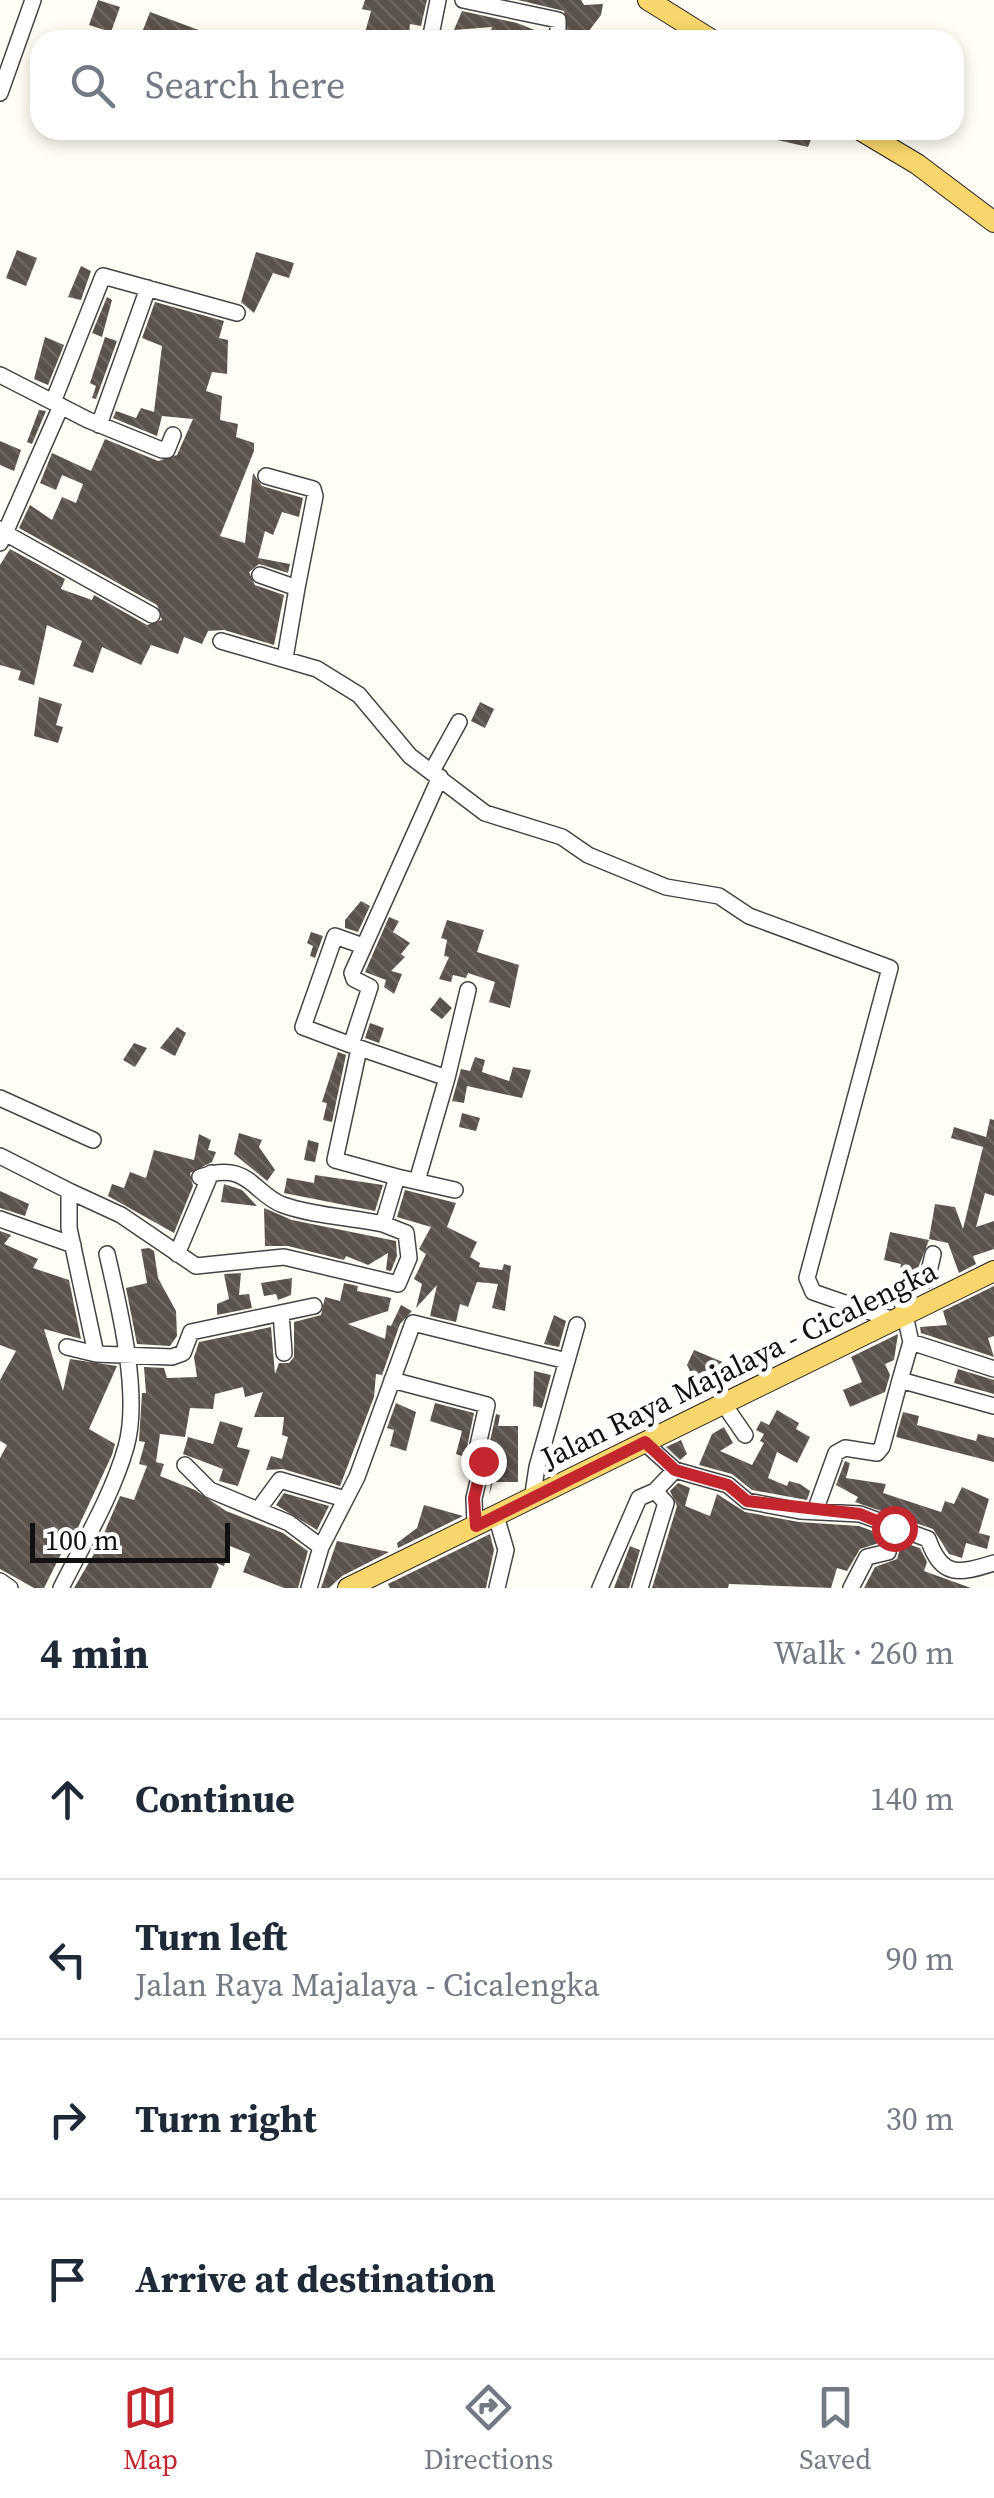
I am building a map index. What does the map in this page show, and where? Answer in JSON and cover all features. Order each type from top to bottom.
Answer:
[{"type":"main road","points":[[648,0],[696,30]]},
{"type":"main road","points":[[877,140],[917,164],[994,222]]},
{"type":"main road","name":"Jalan Raya Majalaya - Cicalengka","points":[[348,1588],[994,1271]]},
{"type":"street","points":[[0,93],[33,0]]},
{"type":"street","points":[[432,30],[438,0]]},
{"type":"street","points":[[464,0],[493,3],[558,20],[558,30]]},
{"type":"street","points":[[152,615],[2,535],[57,404],[100,277],[237,313]]},
{"type":"street","points":[[99,425],[148,288]]},
{"type":"street","points":[[0,375],[99,425],[167,450],[173,434]]},
{"type":"street","points":[[266,476],[313,489],[315,496],[285,658]]},
{"type":"street","points":[[260,575],[297,588]]},
{"type":"street","points":[[221,642],[317,669],[359,695],[378,713],[398,744],[485,812],[562,837],[588,855],[666,887],[719,896],[748,916],[890,968],[807,1278],[813,1292],[900,1317]]},
{"type":"street","points":[[454,1190],[335,1160],[370,988],[352,976],[460,722]]},
{"type":"street","points":[[363,946],[335,936],[303,1027],[447,1078]]},
{"type":"street","points":[[417,1182],[468,990]]},
{"type":"street","points":[[0,1098],[94,1140]]},
{"type":"street","points":[[0,1156],[120,1215],[177,1254],[206,1268],[294,1258],[398,1284],[408,1258],[406,1233],[383,1224],[284,1205],[252,1179],[206,1175],[177,1254]]},
{"type":"street","points":[[383,1224],[397,1177]]},
{"type":"street","points":[[69,1190],[74,1245],[96,1354]]},
{"type":"street","points":[[0,1219],[74,1245]]},
{"type":"street","points":[[61,1588],[101,1510],[128,1443],[127,1354],[108,1254]]},
{"type":"street","points":[[815,1512],[836,1453],[845,1448],[877,1453],[882,1447],[911,1342],[900,1317],[899,1289],[927,1280],[933,1254]]},
{"type":"street","points":[[68,1347],[96,1354],[178,1355],[191,1332],[314,1306]]},
{"type":"street","points":[[281,1313],[284,1353]]},
{"type":"street","points":[[308,1588],[321,1547],[345,1500],[413,1323],[567,1361]]},
{"type":"street","points":[[532,1500],[577,1325]]},
{"type":"street","points":[[900,1380],[990,1404],[993,1369],[911,1342]]},
{"type":"street","points":[[392,1380],[487,1405],[476,1454],[483,1461],[474,1498],[476,1526]]},
{"type":"street","points":[[724,1403],[745,1436]]},
{"type":"street","points":[[645,1442],[675,1470],[728,1485],[747,1501],[815,1512],[860,1514],[928,1540],[933,1558],[946,1568],[970,1570],[994,1564]]},
{"type":"street","points":[[184,1464],[203,1486],[289,1523],[321,1547]]},
{"type":"street","points":[[600,1588],[638,1498],[654,1491],[675,1470]]},
{"type":"street","points":[[258,1510],[280,1480],[345,1500]]},
{"type":"street","points":[[640,1588],[666,1503],[654,1491]]},
{"type":"street","points":[[496,1516],[506,1550],[496,1588]]},
{"type":"street","points":[[851,1588],[866,1557],[888,1552],[894,1528]]},
{"type":"street","points":[[0,1580],[10,1588]]},
{"type":"building","points":[[98,0],[120,7],[112,30],[89,25]]},
{"type":"building","points":[[365,0],[427,0],[421,26],[410,24],[409,30],[366,30],[371,11],[362,9]]},
{"type":"building","points":[[518,0],[603,4],[601,15],[590,30],[567,30],[564,11]]},
{"type":"building","points":[[462,11],[534,30],[491,30],[492,27],[454,30]]},
{"type":"building","points":[[150,12],[199,30],[143,30]]},
{"type":"building","points":[[777,140],[811,140],[808,147]]},
{"type":"building","points":[[17,250],[37,258],[26,286],[6,278]]},
{"type":"building","points":[[256,252],[294,263],[289,278],[273,273],[254,313],[241,302]]},
{"type":"building","points":[[81,266],[91,271],[81,300],[68,297]]},
{"type":"building","points":[[107,297],[112,300],[102,337],[92,333]]},
{"type":"building","points":[[155,302],[224,321],[219,338],[228,340],[227,374],[212,372],[206,391],[222,396],[220,420],[238,424],[236,437],[254,443],[254,451],[220,536],[245,543],[253,473],[262,486],[303,498],[299,517],[282,512],[273,535],[265,531],[258,558],[290,564],[288,573],[259,564],[249,572],[255,585],[284,595],[274,645],[224,630],[208,631],[202,644],[184,637],[178,654],[151,645],[141,665],[102,647],[93,673],[73,666],[82,641],[47,625],[34,685],[18,680],[21,671],[0,665],[0,565],[10,549],[65,579],[61,589],[92,600],[94,595],[147,625],[162,620],[157,605],[19,528],[30,505],[52,520],[62,497],[76,503],[83,484],[62,475],[56,490],[40,483],[52,453],[91,471],[105,439],[158,461],[177,455],[193,419],[162,416],[157,436],[113,418],[116,411],[136,418],[141,408],[154,412],[162,346],[142,338]]},
{"type":"building","points":[[45,337],[64,345],[48,385],[34,379]]},
{"type":"building","points":[[105,337],[117,341],[96,399],[92,398],[96,386],[90,383]]},
{"type":"building","points":[[39,410],[46,411],[32,444],[27,442]]},
{"type":"building","points":[[0,441],[21,450],[14,471],[0,465]]},
{"type":"building","points":[[39,697],[62,704],[56,725],[63,727],[58,743],[34,736]]},
{"type":"building","points":[[480,702],[494,709],[485,728],[471,721]]},
{"type":"building","points":[[361,901],[370,906],[358,932],[345,928],[345,920]]},
{"type":"building","points":[[389,917],[399,921],[393,932],[410,943],[401,954],[405,957],[391,971],[402,974],[394,994],[384,987],[386,980],[365,972]]},
{"type":"building","points":[[447,920],[484,930],[477,952],[519,965],[510,1008],[489,1002],[495,982],[468,973],[466,978],[453,975],[451,982],[439,979],[449,957],[444,956],[447,940],[441,938]]},
{"type":"building","points":[[311,932],[323,936],[315,958],[310,956],[313,946],[307,943]]},
{"type":"building","points":[[440,997],[452,1008],[442,1019],[430,1010]]},
{"type":"building","points":[[370,1023],[384,1028],[379,1043],[365,1038]]},
{"type":"building","points":[[177,1027],[186,1033],[175,1056],[160,1048]]},
{"type":"building","points":[[134,1043],[147,1048],[135,1067],[123,1060]]},
{"type":"building","points":[[338,1052],[346,1055],[332,1122],[323,1120],[327,1103],[322,1102]]},
{"type":"building","points":[[475,1057],[485,1060],[482,1072],[509,1081],[513,1067],[531,1070],[522,1098],[467,1086],[464,1103],[452,1101],[461,1069],[470,1071]]},
{"type":"building","points":[[462,1113],[480,1118],[476,1131],[459,1127]]},
{"type":"building","points":[[990,1119],[994,1120],[994,1196],[985,1193],[976,1227],[994,1221],[994,1249],[973,1256],[976,1264],[959,1273],[948,1243],[929,1239],[935,1204],[955,1207],[963,1229],[983,1147],[951,1138],[954,1127],[986,1137]]},
{"type":"building","points":[[239,1133],[262,1140],[259,1147],[275,1170],[267,1181],[234,1154]]},
{"type":"building","points":[[199,1134],[211,1140],[208,1150],[216,1152],[212,1162],[190,1173],[193,1186],[174,1233],[108,1196],[112,1184],[124,1188],[130,1172],[146,1178],[154,1150],[194,1160]]},
{"type":"building","points":[[308,1140],[319,1143],[315,1162],[304,1160]]},
{"type":"building","points":[[315,1175],[383,1185],[375,1211],[284,1193],[287,1178],[314,1183]]},
{"type":"building","points":[[224,1184],[242,1190],[257,1206],[221,1202]]},
{"type":"building","points":[[405,1190],[456,1203],[447,1227],[477,1242],[470,1257],[480,1263],[479,1267],[502,1270],[504,1264],[511,1266],[505,1311],[492,1308],[498,1284],[477,1282],[468,1307],[460,1304],[456,1322],[430,1316],[437,1285],[416,1308],[422,1284],[414,1279],[426,1254],[419,1249],[431,1227],[397,1217]]},
{"type":"building","points":[[0,1191],[29,1204],[25,1216],[0,1208]]},
{"type":"building","points":[[264,1208],[292,1220],[396,1241],[397,1256],[391,1271],[386,1270],[388,1253],[368,1265],[346,1256],[344,1260],[288,1246],[265,1246]]},
{"type":"building","points":[[0,1231],[11,1235],[4,1244],[38,1259],[33,1268],[69,1280],[81,1339],[44,1329],[63,1391],[70,1359],[117,1366],[89,1429],[115,1444],[112,1455],[67,1551],[63,1550],[44,1588],[34,1588],[0,1569],[0,1458],[7,1445],[0,1441],[0,1380],[16,1351],[0,1345]]},
{"type":"building","points":[[890,1232],[929,1240],[917,1271],[899,1276],[901,1264],[884,1260]]},
{"type":"building","points":[[141,1249],[154,1251],[158,1278],[176,1311],[177,1336],[170,1346],[137,1344],[126,1288],[147,1283]]},
{"type":"building","points":[[241,1273],[239,1295],[249,1294],[252,1308],[217,1315],[217,1304],[229,1299],[224,1274]]},
{"type":"building","points":[[292,1278],[291,1295],[278,1300],[276,1294],[264,1296],[261,1283]]},
{"type":"building","points":[[344,1283],[358,1286],[357,1291],[391,1298],[388,1311],[348,1324],[385,1339],[387,1325],[391,1326],[401,1305],[412,1311],[400,1324],[382,1375],[376,1374],[374,1397],[340,1486],[283,1469],[266,1470],[271,1456],[282,1459],[288,1437],[282,1435],[284,1417],[254,1417],[263,1392],[245,1397],[243,1387],[215,1394],[213,1409],[190,1408],[185,1437],[160,1434],[156,1462],[164,1464],[160,1476],[195,1490],[226,1511],[283,1533],[308,1551],[298,1588],[284,1588],[243,1572],[250,1554],[230,1546],[224,1566],[216,1563],[219,1568],[211,1588],[74,1588],[98,1547],[120,1496],[134,1500],[147,1466],[139,1464],[145,1442],[139,1441],[142,1393],[146,1393],[144,1367],[164,1368],[167,1378],[197,1377],[194,1357],[199,1342],[271,1327],[275,1374],[279,1363],[289,1363],[294,1357],[294,1322],[321,1315],[325,1297],[340,1301]]},
{"type":"building","points":[[994,1286],[994,1336],[988,1338],[994,1357],[921,1333],[920,1327],[947,1325],[943,1311]]},
{"type":"building","points":[[554,1315],[566,1321],[559,1347],[544,1344]]},
{"type":"building","points":[[898,1334],[894,1360],[885,1364],[890,1375],[885,1392],[850,1407],[843,1390],[862,1382],[851,1357]]},
{"type":"building","points":[[694,1350],[737,1368],[721,1389],[704,1398],[687,1365]]},
{"type":"building","points":[[958,1369],[994,1380],[994,1394],[954,1383]]},
{"type":"building","points":[[534,1371],[551,1375],[542,1408],[533,1406]]},
{"type":"building","points":[[396,1403],[416,1412],[406,1451],[390,1446],[394,1430],[387,1428]]},
{"type":"building","points":[[435,1403],[474,1413],[465,1457],[456,1454],[462,1431],[430,1421]]},
{"type":"building","points":[[777,1410],[799,1423],[796,1429],[810,1437],[797,1463],[777,1452],[768,1478],[787,1486],[789,1481],[800,1484],[810,1491],[807,1500],[752,1490],[732,1474],[699,1465],[712,1434],[724,1427],[733,1443],[720,1451],[752,1465],[764,1443],[760,1441],[764,1434],[756,1430],[761,1421],[769,1425]]},
{"type":"building","points":[[903,1412],[919,1416],[917,1425],[976,1441],[978,1434],[994,1438],[994,1462],[896,1437]]},
{"type":"building","points":[[496,1414],[500,1415],[498,1426],[518,1426],[518,1482],[493,1482],[489,1496],[494,1463],[488,1450]]},
{"type":"building","points":[[220,1421],[243,1428],[237,1447],[250,1450],[238,1486],[219,1481],[223,1469],[183,1454],[188,1437],[213,1444]]},
{"type":"building","points":[[570,1439],[591,1444],[588,1455],[566,1452]]},
{"type":"building","points":[[681,1440],[687,1454],[680,1460],[666,1447]]},
{"type":"building","points":[[845,1461],[850,1463],[846,1478],[886,1484],[883,1493],[941,1512],[945,1501],[954,1504],[962,1487],[989,1499],[979,1533],[990,1536],[987,1549],[966,1543],[962,1558],[949,1554],[933,1529],[855,1502],[858,1497],[836,1485]]},
{"type":"building","points":[[678,1483],[690,1488],[685,1506],[710,1516],[717,1494],[745,1512],[799,1522],[859,1526],[881,1534],[879,1543],[860,1549],[847,1571],[837,1568],[831,1588],[729,1584],[728,1588],[652,1588],[677,1506],[670,1491]]},
{"type":"building","points":[[284,1493],[329,1506],[317,1530],[276,1505]]},
{"type":"building","points":[[424,1505],[463,1516],[398,1548],[397,1543],[417,1528]]},
{"type":"building","points":[[490,1534],[494,1550],[486,1588],[390,1588],[388,1584]]},
{"type":"building","points":[[337,1541],[389,1552],[342,1576],[329,1588],[321,1588]]},
{"type":"building","points":[[902,1542],[920,1548],[927,1562],[924,1571],[971,1588],[864,1588],[875,1567],[897,1559]]},
{"type":"building","points":[[630,1546],[640,1550],[629,1588],[614,1588]]},
{"type":"route","points":[[483,1461],[474,1498],[476,1526],[645,1442],[675,1470],[728,1485],[747,1501],[800,1511],[860,1514],[894,1528]]}]
